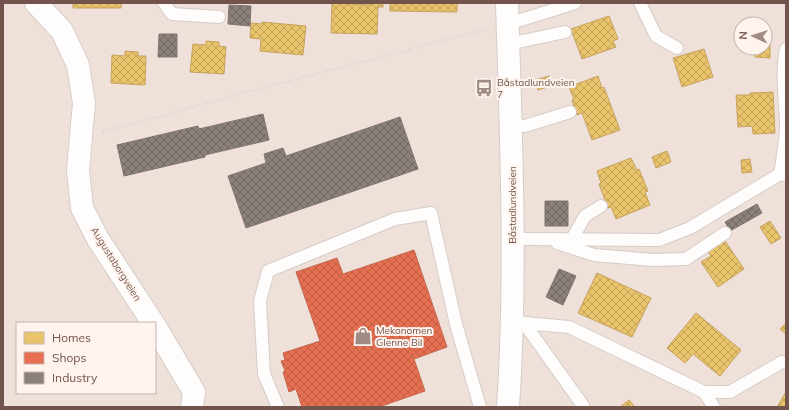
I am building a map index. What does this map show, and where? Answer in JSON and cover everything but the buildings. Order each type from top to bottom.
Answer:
[{"type":"street","name":"Augustaborgveien","points":[[36,3],[62,31],[78,65],[84,103],[78,170],[82,208],[98,239],[152,322]]},
{"type":"street","name":"Båstadlundveien","points":[[503,25],[511,125],[512,236],[518,321],[512,346],[508,407]]},
{"type":"street","points":[[156,328],[194,392],[192,407]]},
{"type":"lane","points":[[164,3],[172,14],[219,17]]},
{"type":"lane","points":[[503,25],[574,3]]},
{"type":"lane","points":[[640,3],[656,36],[677,48]]},
{"type":"lane","points":[[503,25],[566,32]]},
{"type":"lane","points":[[512,236],[526,239],[659,240],[690,228],[783,174],[786,122],[783,79],[786,49]]},
{"type":"lane","points":[[511,125],[525,126],[570,112]]},
{"type":"lane","points":[[572,239],[585,216],[601,206]]},
{"type":"lane","points":[[278,407],[264,374],[260,301],[268,271],[395,219],[431,213],[456,324],[480,407]]},
{"type":"lane","points":[[544,239],[594,255],[653,260],[686,259],[725,233]]},
{"type":"lane","points":[[518,321],[569,327],[704,392],[730,392],[782,362]]},
{"type":"lane","points":[[518,321],[584,407]]},
{"type":"lane","points":[[704,392],[714,407]]},
{"type":"path","points":[[80,138],[503,25]]},
{"type":"shaded area","points":[[3,3],[786,3],[786,407],[3,407]]},
{"type":"place","name":"Båstadlundveien 7","points":[[484,88]]},
{"type":"place","name":"Mekonomen Glenne Bil","points":[[363,336]]}]
